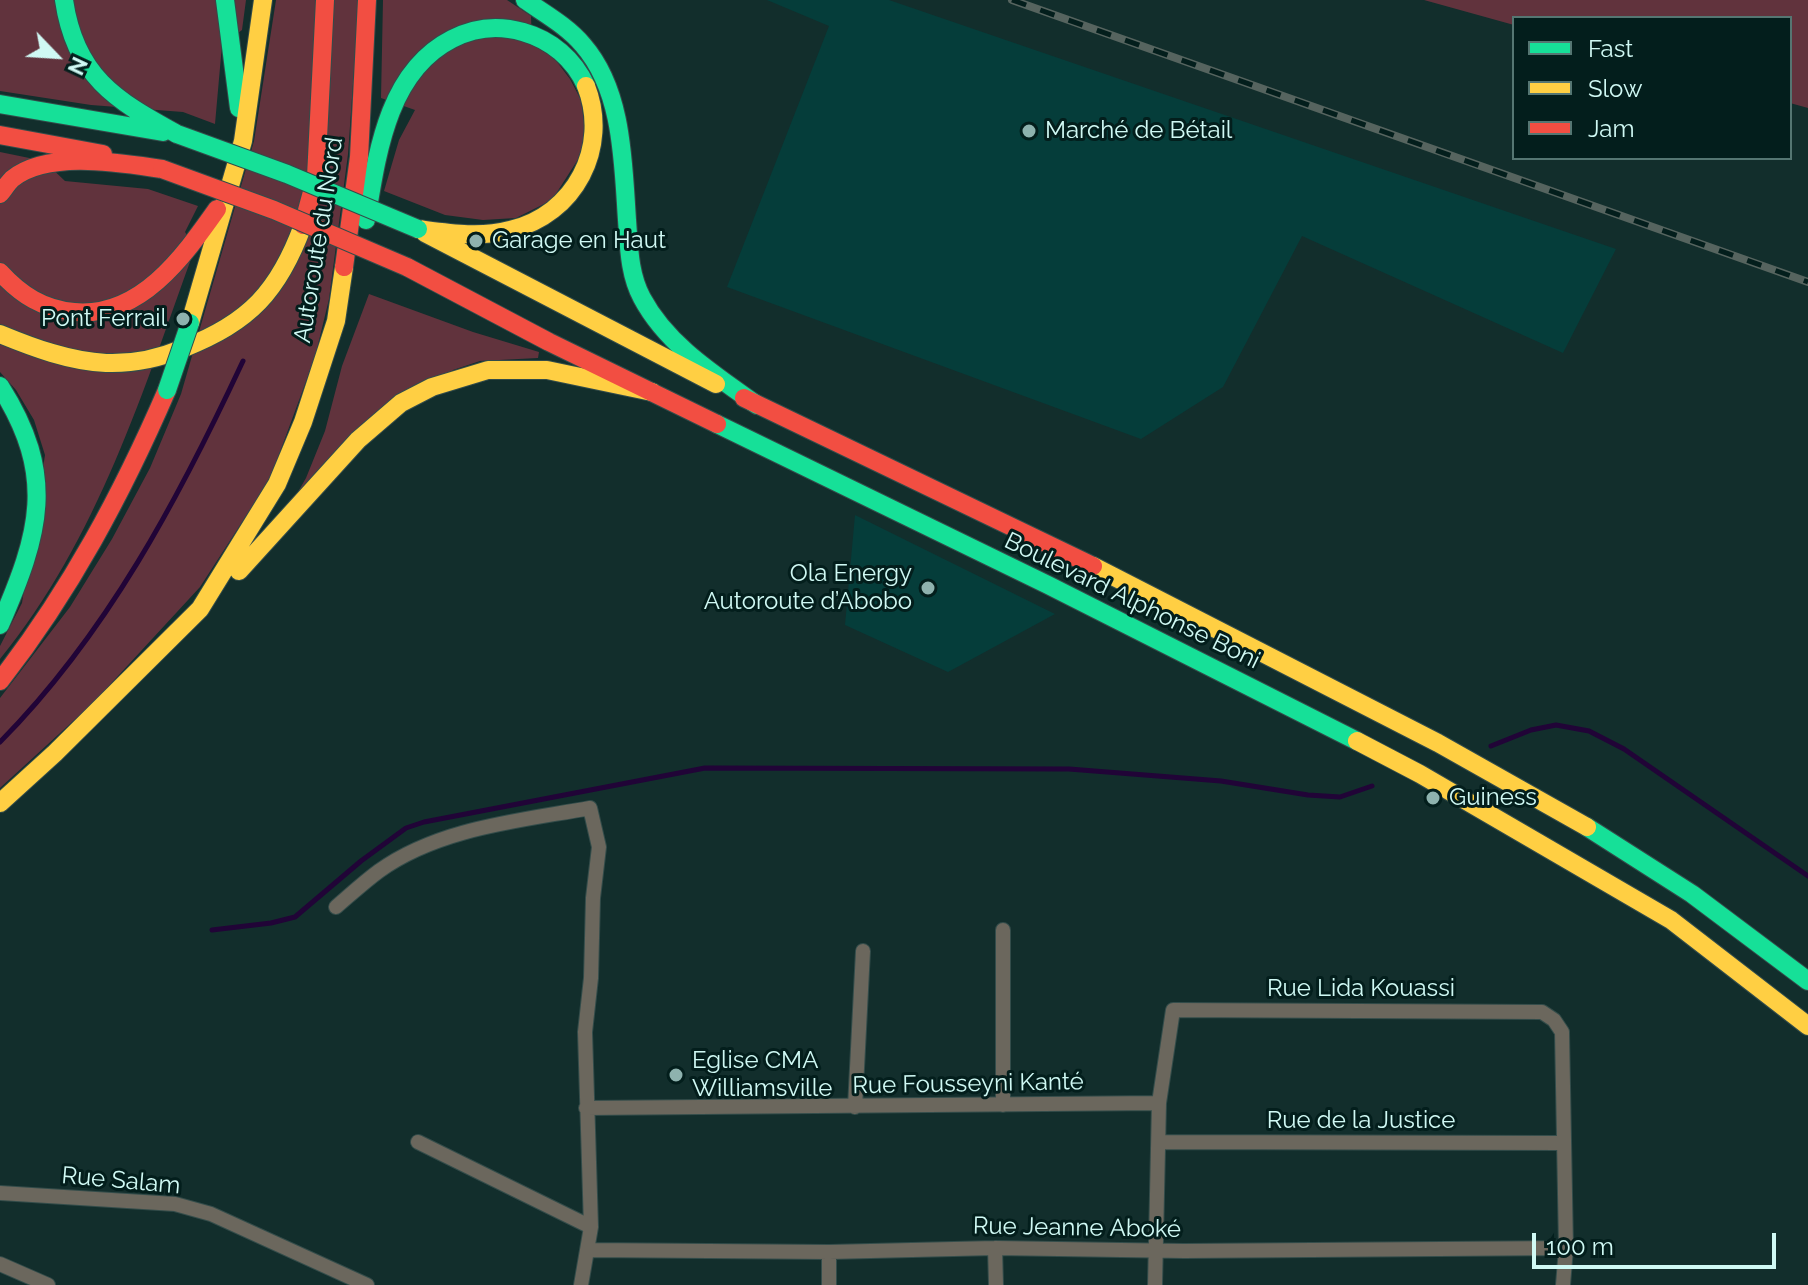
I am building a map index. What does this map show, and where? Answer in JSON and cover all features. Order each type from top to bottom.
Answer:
[{"type":"main road","points":[[64,0],[67,24],[79,51],[115,98],[177,134],[316,185],[418,229],[468,237],[489,236],[535,221],[552,210],[572,190],[592,151],[595,123],[589,97],[580,74],[560,49],[532,34],[509,27],[481,26],[455,35],[430,53],[414,71],[395,101],[385,133],[355,275],[336,321]]},
{"type":"main road","points":[[225,0],[243,141]]},
{"type":"main road","points":[[0,681],[59,602],[99,534],[138,461],[167,390],[190,323],[243,141],[263,0]]},
{"type":"main road","points":[[0,334],[78,359],[109,363],[150,360],[207,339],[239,322],[265,296],[304,228],[311,203],[316,177],[325,0]]},
{"type":"main road","name":"Autoroute du Nord","points":[[0,803],[55,753],[200,609],[277,484],[308,410],[336,321],[359,157],[367,0]]},
{"type":"main road","points":[[525,0],[566,29],[586,50],[603,79],[615,113],[630,257],[640,294],[653,317],[689,354],[757,405]]},
{"type":"main road","points":[[0,104],[177,134]]},
{"type":"main road","points":[[0,135],[117,156],[162,169]]},
{"type":"main road","points":[[0,194],[20,173],[55,163],[125,163],[162,169]]},
{"type":"main road","name":"Boulevard Alphonse Boni","points":[[162,169],[274,210],[407,267],[549,342],[1048,585],[1420,774],[1671,920],[1808,1026]]},
{"type":"main road","points":[[0,272],[12,287],[50,309],[90,315],[113,310],[148,291],[169,272],[230,191]]},
{"type":"main road","name":"Boulevard Alphonse Boni","points":[[418,229],[591,322],[1161,599],[1438,743],[1577,820],[1692,894],[1808,981]]},
{"type":"main road","points":[[200,609],[220,592],[358,440],[401,403],[422,392],[488,370],[518,369],[547,370],[652,392]]},
{"type":"main road","points":[[0,386],[24,426],[35,459],[39,489],[35,528],[26,564],[0,625]]},
{"type":"street","points":[[336,907],[379,871],[419,848],[452,835],[590,808],[599,847],[585,1032],[591,1227],[581,1285]]},
{"type":"street","points":[[1003,930],[1003,1105]]},
{"type":"street","points":[[855,1107],[863,951]]},
{"type":"street","name":"Rue Lida Kouassi","points":[[1155,1285],[1159,1103],[1173,1010],[1542,1012],[1554,1020],[1562,1032],[1566,1248],[1563,1285]]},
{"type":"street","name":"Rue Fousseyni Kanté","points":[[586,1108],[1159,1103]]},
{"type":"street","points":[[418,1142],[591,1227]]},
{"type":"street","name":"Rue de la Justice","points":[[1160,1142],[1562,1143]]},
{"type":"street","name":"Rue Salam","points":[[0,1193],[175,1204],[211,1214],[367,1285]]},
{"type":"street","points":[[995,1248],[996,1285]]},
{"type":"street","name":"Rue Jeanne Aboké","points":[[588,1250],[829,1252],[995,1248],[1154,1251],[1566,1248]]},
{"type":"street","points":[[829,1252],[829,1285]]},
{"type":"street","points":[[0,1264],[48,1285]]},
{"type":"shaded area","points":[[0,0],[246,0],[242,30],[222,45],[215,124],[183,112],[91,105],[0,91]]},
{"type":"shaded area","points":[[276,0],[359,0],[348,154],[329,299],[315,357],[270,479],[200,587],[94,702],[0,788],[0,698],[70,607],[112,539],[150,468],[181,394],[254,141]]},
{"type":"shaded area","points":[[383,0],[507,0],[531,16],[532,44],[554,58],[570,79],[581,100],[584,122],[584,150],[552,200],[516,218],[483,220],[445,215],[384,191],[399,140],[415,110],[381,98]]},
{"type":"shaded area","name":"Marché de Bétail","points":[[767,0],[889,0],[1616,249],[1563,353],[1302,236],[1223,387],[1141,439],[727,287],[829,26]]},
{"type":"shaded area","points":[[1424,0],[1808,0],[1808,108],[1792,104],[1792,16],[1512,16],[1512,24]]},
{"type":"shaded area","points":[[0,152],[44,161],[65,181],[148,189],[198,206],[185,232],[195,248],[115,462],[64,564],[34,613],[0,659],[0,646],[22,603],[45,455],[34,420],[16,390],[0,372]]},
{"type":"shaded area","points":[[369,294],[539,352],[538,358],[480,361],[453,370],[283,518],[306,478],[325,431],[342,366]]},
{"type":"shaded area","points":[[855,515],[1055,614],[948,672],[845,625]]},
{"type":"waterway","points":[[0,742],[74,656],[138,562],[193,463],[243,361]]},
{"type":"waterway","points":[[1491,746],[1531,730],[1556,725],[1589,731],[1624,749],[1808,876]]},
{"type":"waterway","points":[[212,930],[295,917],[361,861],[406,828],[424,822],[705,768],[1069,769],[1221,781],[1340,797],[1372,786]]},
{"type":"railway","points":[[1012,0],[1808,282]]},
{"type":"traffic: fast","points":[[64,0],[69,26],[78,48],[101,83],[117,97],[177,134]]},
{"type":"traffic: fast","points":[[225,0],[239,108]]},
{"type":"traffic: fast","points":[[525,0],[577,38],[596,63],[606,84],[622,151],[630,260],[642,298],[678,345],[757,405]]},
{"type":"traffic: fast","points":[[366,220],[381,143],[399,94],[413,72],[430,54],[452,39],[469,32],[496,28],[533,36],[552,45],[568,59],[586,86]]},
{"type":"traffic: fast","points":[[0,104],[163,132]]},
{"type":"traffic: fast","points":[[177,134],[287,174],[418,229]]},
{"type":"traffic: fast","points":[[167,390],[190,323]]},
{"type":"traffic: fast","points":[[0,386],[30,448],[36,477],[33,533],[0,625]]},
{"type":"traffic: fast","points":[[717,424],[1048,585],[1357,741]]},
{"type":"traffic: fast","points":[[1587,827],[1692,894],[1808,981]]},
{"type":"traffic: slow","points":[[190,323],[243,141],[263,0]]},
{"type":"traffic: slow","points":[[418,229],[487,234],[533,222],[553,210],[569,194],[590,154],[592,109],[586,86]]},
{"type":"traffic: slow","points":[[0,334],[52,353],[92,362],[136,361],[175,352],[227,328],[259,302],[283,269],[303,225]]},
{"type":"traffic: slow","points":[[425,233],[716,384]]},
{"type":"traffic: slow","points":[[0,803],[55,753],[200,609],[277,484],[303,422],[336,321],[344,267]]},
{"type":"traffic: slow","points":[[239,571],[358,440],[401,403],[432,387],[488,370],[547,370],[652,392]]},
{"type":"traffic: slow","points":[[1093,566],[1438,743],[1587,827]]},
{"type":"traffic: slow","points":[[1357,741],[1420,774],[1671,920],[1808,1026]]},
{"type":"traffic: jam","points":[[303,225],[316,177],[325,0]]},
{"type":"traffic: jam","points":[[344,267],[359,157],[367,0]]},
{"type":"traffic: jam","points":[[0,135],[103,154]]},
{"type":"traffic: jam","points":[[0,194],[12,179],[45,164],[85,161],[162,169]]},
{"type":"traffic: jam","points":[[162,169],[274,210],[407,267]]},
{"type":"traffic: jam","points":[[0,272],[24,294],[52,308],[74,312],[98,311],[119,305],[158,281],[190,246],[217,209]]},
{"type":"traffic: jam","points":[[407,267],[549,342],[717,424]]},
{"type":"traffic: jam","points":[[0,681],[49,612],[93,541],[132,467],[167,390]]},
{"type":"traffic: jam","points":[[744,398],[1093,566]]},
{"type":"place","name":"Marché de Bétail","points":[[1029,131]]},
{"type":"place","name":"Garage en Haut","points":[[476,241]]},
{"type":"place","name":"Pont Ferrail","points":[[183,319]]},
{"type":"place","name":"Ola Energy Autoroute d’Abobo","points":[[928,588]]},
{"type":"place","name":"Guiness","points":[[1433,798]]},
{"type":"place","name":"Eglise CMA Williamsville","points":[[676,1075]]}]
